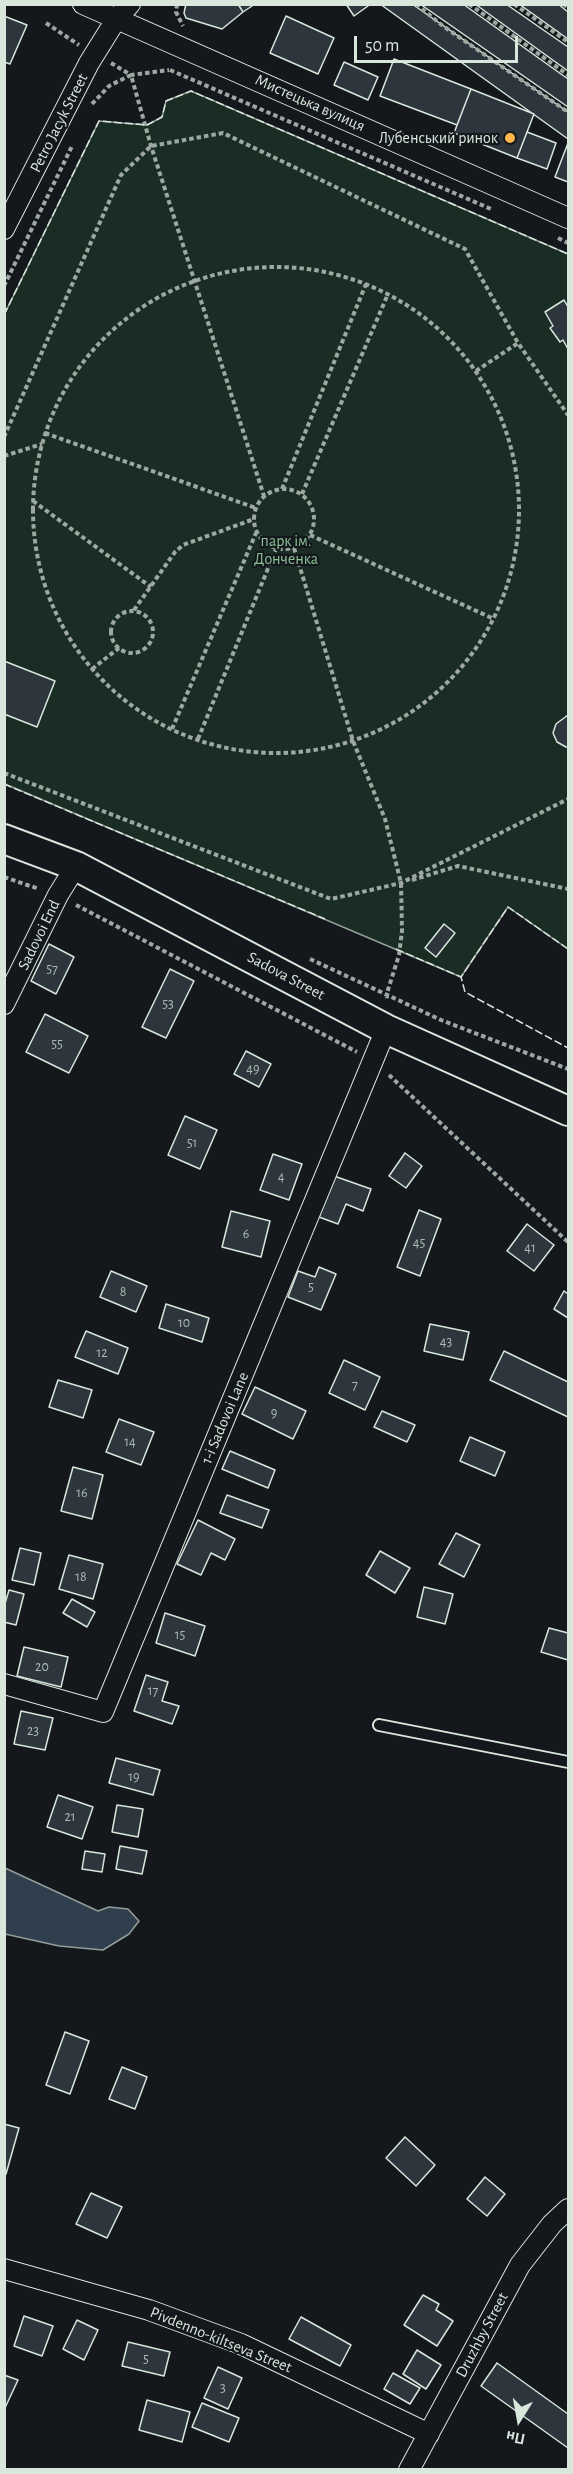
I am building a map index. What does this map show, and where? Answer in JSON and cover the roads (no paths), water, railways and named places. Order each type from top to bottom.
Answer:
[{"type":"main road","name":"Sadova Street","points":[[4,838],[76,866],[387,1029],[567,1111]]},
{"type":"street","name":"Мистецька вулиця","points":[[83,4],[124,11],[568,218]]},
{"type":"street","name":"Petro Jacyk Street","points":[[4,229],[89,63],[124,11]]},
{"type":"street","name":"Sadovoi End","points":[[4,1004],[58,895],[76,866]]},
{"type":"street","name":"1-i Sadovoi Lane","points":[[4,1684],[103,1712],[387,1029]]},
{"type":"street","name":"Druzhby Street","points":[[409,2469],[520,2265],[552,2224],[568,2210]]},
{"type":"street","name":"Pivdenno-kiltseva Street","points":[[4,2269],[149,2310],[241,2344],[429,2434]]},
{"type":"lane","points":[[379,1725],[568,1762]]},
{"type":"water","points":[[5,1868],[98,1911],[109,1907],[128,1909],[139,1921],[129,1934],[103,1950],[59,1946],[5,1934]]},
{"type":"place","name":"Лубенський ринок","points":[[510,138]]},
{"type":"park label","name":"парк ім. Донченка","points":[[286,550]]}]
